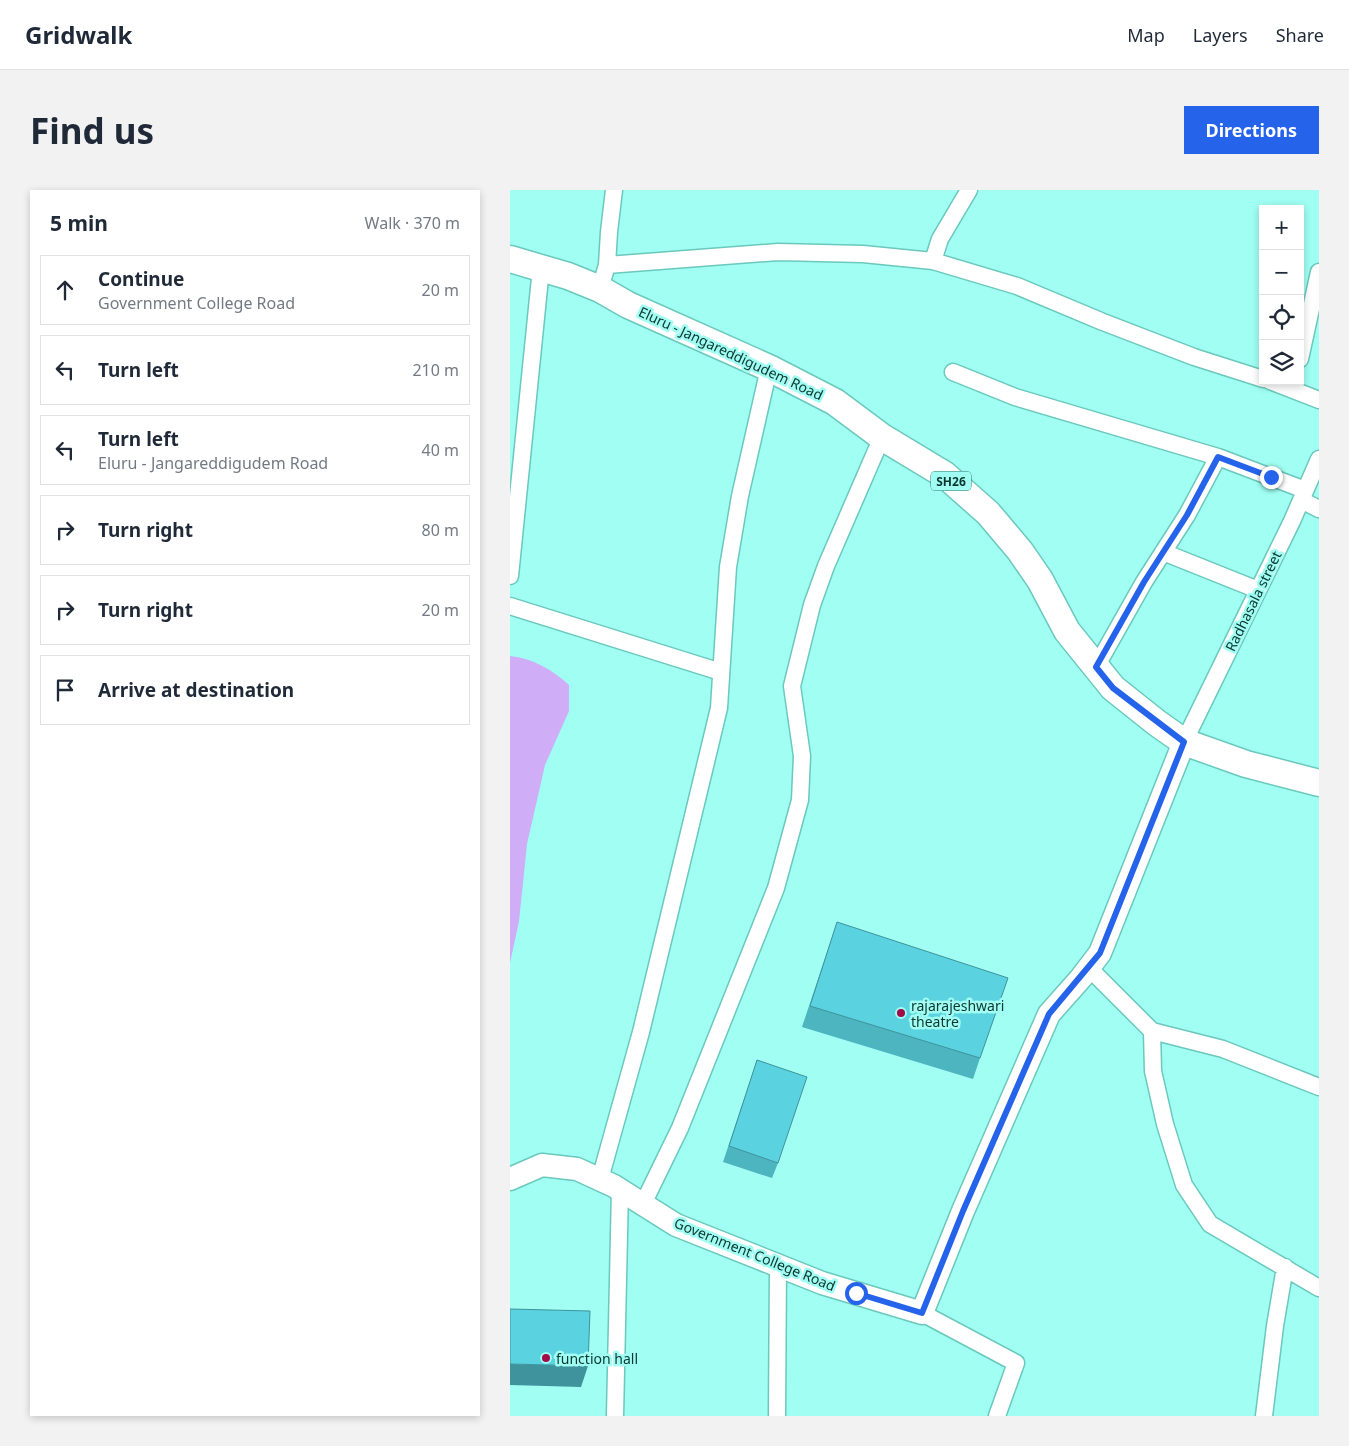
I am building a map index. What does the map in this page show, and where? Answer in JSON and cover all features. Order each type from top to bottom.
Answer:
[{"type":"main road","name":"Eluru - Jangareddigudem Road","points":[[510,259],[568,276],[604,277],[628,306],[769,368],[835,402],[882,437],[945,476],[988,513],[1035,572],[1067,631],[1113,688],[1184,742],[1246,764],[1319,783]]},
{"type":"main road","points":[[922,1313],[967,1203],[1049,1014],[1100,953],[1120,907],[1184,742]]},
{"type":"main road","name":"Government College Road","points":[[510,1179],[542,1165],[577,1169],[620,1189],[676,1224],[822,1283],[922,1313]]},
{"type":"street","points":[[614,190],[604,277],[778,252],[863,254],[933,261],[1017,286],[1185,354],[1259,378]]},
{"type":"street","points":[[933,261],[940,239],[969,190]]},
{"type":"street","points":[[510,576],[516,464],[541,268]]},
{"type":"street","points":[[1304,341],[1319,272]]},
{"type":"street","points":[[600,1179],[641,1032],[713,741],[719,708],[728,567],[740,496],[769,368]]},
{"type":"street","points":[[952,372],[1016,397],[1218,457],[1303,495],[1319,509]]},
{"type":"street","points":[[1294,386],[1319,400]]},
{"type":"street","points":[[643,1204],[680,1128],[776,888],[800,800],[802,756],[792,686],[812,605],[826,566],[882,437]]},
{"type":"street","points":[[1096,667],[1144,582],[1187,515],[1218,457]]},
{"type":"street","name":"Radhasala street","points":[[1184,742],[1319,459]]},
{"type":"street","points":[[1163,552],[1258,590]]},
{"type":"street","points":[[510,606],[721,672]]},
{"type":"street","points":[[1089,968],[1152,1031],[1223,1049],[1319,1087]]},
{"type":"street","points":[[1152,1031],[1152,1071],[1165,1124],[1184,1185],[1210,1224],[1319,1288]]},
{"type":"street","points":[[615,1416],[620,1189]]},
{"type":"street","points":[[777,1416],[778,1265]]},
{"type":"street","points":[[1264,1416],[1274,1326],[1285,1267]]},
{"type":"street","points":[[922,1313],[1016,1363],[997,1416]]},
{"type":"shaded area","points":[[510,656],[526,659],[542,666],[556,674],[569,685],[569,711],[545,765],[527,844],[519,921],[510,963]]},
{"type":"building","name":"rajarajeshwari theatre","points":[[837,922],[1008,978],[980,1058],[810,1006]]},
{"type":"building","points":[[757,1060],[807,1077],[778,1163],[729,1146]]},
{"type":"building","points":[[510,1309],[590,1311],[588,1366],[510,1364]]},
{"type":"place","name":"rajarajeshwari theatre","points":[[901,1013]]},
{"type":"place","name":"function hall","points":[[546,1358]]},
{"type":"route","points":[[856,1293],[922,1313],[963,1211],[1049,1014],[1100,953],[1120,907],[1184,742],[1113,688],[1096,667],[1144,582],[1187,515],[1218,457],[1271,477]]}]
